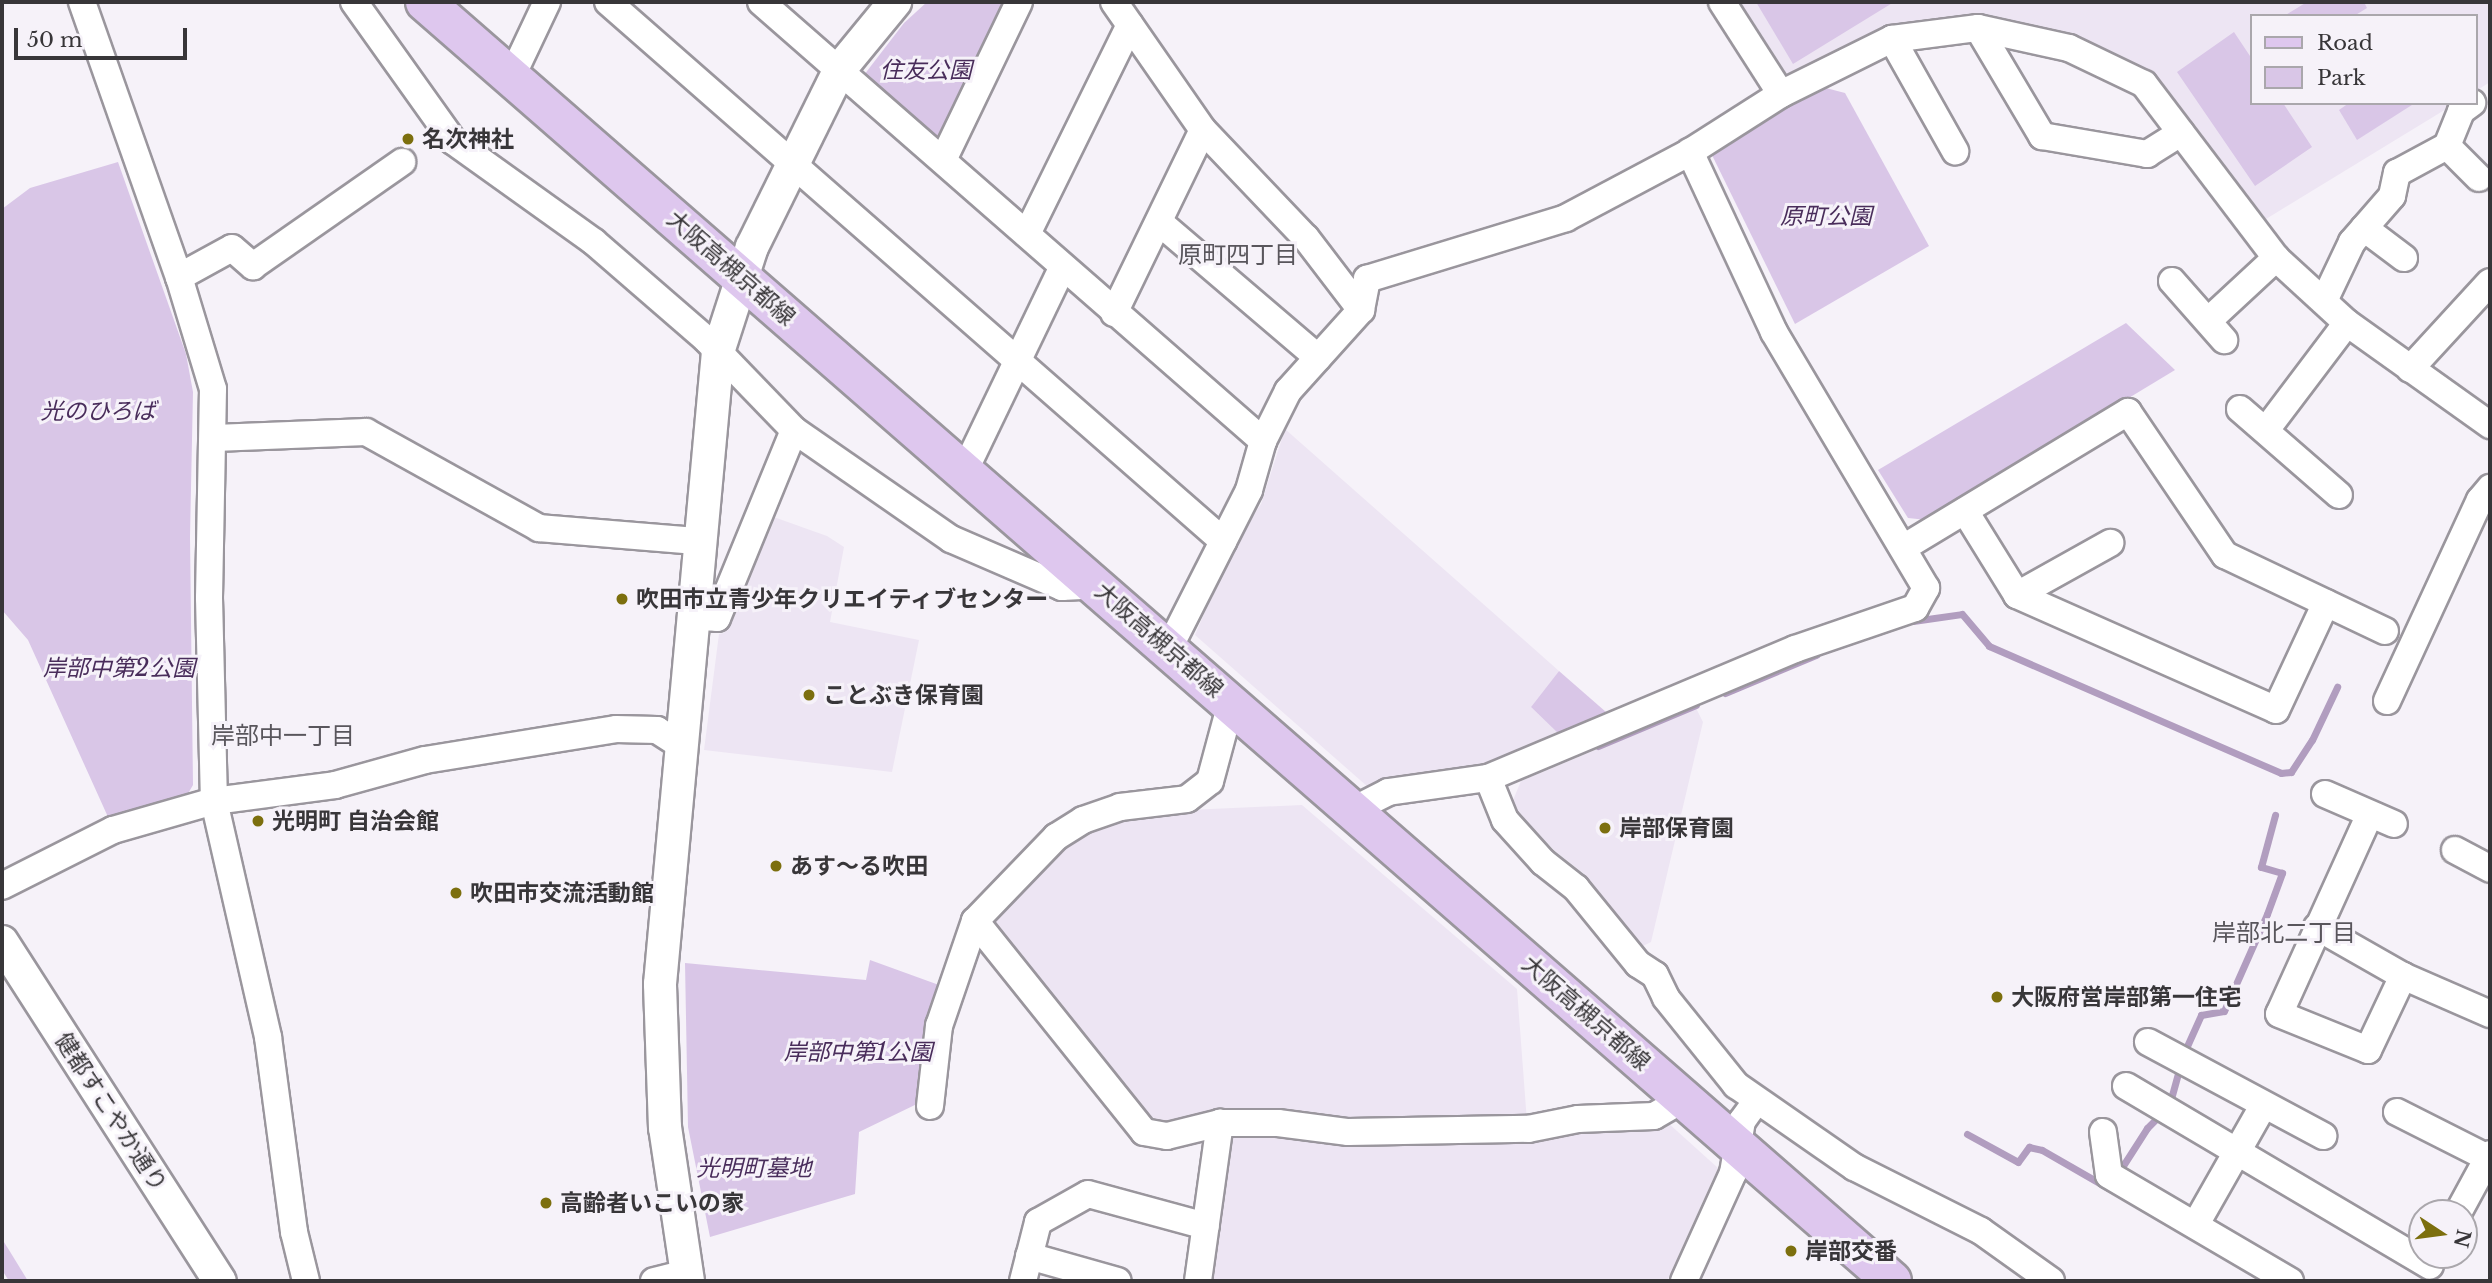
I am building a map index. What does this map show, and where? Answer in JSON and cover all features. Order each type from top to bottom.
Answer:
[{"type":"main road","name":"大阪高槻京都線","points":[[425,2],[742,280],[1097,585],[1892,1281]]},
{"type":"street","points":[[82,2],[179,277],[213,389],[215,438],[209,598],[214,801],[268,1037],[294,1232],[306,1281]]},
{"type":"street","points":[[354,2],[453,141],[594,242],[719,352],[794,430],[951,539],[1062,587],[1097,585]]},
{"type":"street","points":[[512,76],[547,2]]},
{"type":"street","points":[[608,2],[1223,541]]},
{"type":"street","points":[[761,2],[789,12],[839,69],[1062,268],[1263,441]]},
{"type":"street","points":[[654,1281],[687,1277],[666,1128],[660,984],[698,541],[719,352],[752,247],[839,69],[895,2]]},
{"type":"street","points":[[943,160],[1019,2]]},
{"type":"street","points":[[1114,2],[1203,130],[1306,238],[1361,310]]},
{"type":"street","points":[[1721,2],[1781,94]]},
{"type":"street","points":[[1027,234],[1130,25]]},
{"type":"street","points":[[1978,28],[2042,136],[2147,154],[2181,133]]},
{"type":"street","points":[[1169,648],[1249,490],[1263,441],[1288,391],[1361,310],[1367,279],[1566,218],[1690,152],[1781,94],[1892,40],[1978,28],[2069,48],[2144,84],[2276,258],[2347,323],[2410,369],[2487,415]]},
{"type":"street","points":[[1892,40],[1955,151]]},
{"type":"street","points":[[2324,301],[2352,242],[2392,196],[2397,173],[2447,146],[2461,111],[2470,105]]},
{"type":"street","points":[[1114,313],[1203,130]]},
{"type":"street","points":[[2447,146],[2479,178]]},
{"type":"street","points":[[1353,810],[1388,792],[1488,778],[1795,649],[1915,608],[1926,588],[1773,332],[1690,152]]},
{"type":"street","points":[[179,277],[232,248],[253,266],[402,162]]},
{"type":"street","points":[[1158,222],[1318,358]]},
{"type":"street","points":[[2364,228],[2404,258]]},
{"type":"street","points":[[2172,281],[2216,330],[2276,258]]},
{"type":"street","points":[[964,472],[1062,268]]},
{"type":"street","points":[[2410,369],[2490,282]]},
{"type":"street","points":[[2266,430],[2347,323]]},
{"type":"street","points":[[2240,409],[2266,430],[2312,484],[2339,495]]},
{"type":"street","points":[[1903,548],[2128,412],[2225,555],[2385,631]]},
{"type":"street","points":[[692,617],[718,618],[794,430]]},
{"type":"street","points":[[215,438],[366,432],[539,528],[698,541]]},
{"type":"street","points":[[2387,701],[2480,500],[2490,488]]},
{"type":"street","points":[[1965,511],[2017,595],[2276,710],[2326,603]]},
{"type":"street","points":[[2017,595],[2110,543]]},
{"type":"street","points":[[930,1106],[939,1026],[975,921],[1056,837],[1074,826],[1120,807],[1187,799],[1210,781],[1231,703]]},
{"type":"street","points":[[2,886],[113,830],[214,801],[335,785],[425,760],[616,729],[657,730],[680,745]]},
{"type":"street","points":[[1488,778],[1505,820],[1543,862],[1576,888],[1638,964],[1655,975],[1666,998],[1736,1085],[1756,1102],[1854,1167],[1982,1231],[2051,1281]]},
{"type":"street","points":[[2325,794],[2381,820],[2317,927],[2278,1014],[2368,1050],[2403,976]]},
{"type":"street","points":[[2455,850],[2490,869]]},
{"type":"street","points":[[975,921],[1144,1132],[1167,1136],[1220,1123],[1278,1123],[1348,1132],[1528,1129],[1578,1119],[1654,1116],[1684,1099]]},
{"type":"street","points":[[2317,927],[2403,976],[2490,1014]]},
{"type":"street","name":"健都すこやか通り","points":[[2,942],[220,1281]]},
{"type":"street","points":[[2148,1042],[2323,1136]]},
{"type":"street","points":[[2126,1086],[2240,1149],[2408,1254]]},
{"type":"street","points":[[1684,1281],[1733,1173],[1742,1121],[1756,1102]]},
{"type":"street","points":[[2196,1224],[2263,1106]]},
{"type":"street","points":[[2397,1112],[2489,1156],[2466,1199]]},
{"type":"street","points":[[1198,1281],[1220,1123]]},
{"type":"street","points":[[2103,1132],[2115,1178],[2290,1281]]},
{"type":"street","points":[[1118,1281],[1026,1269],[1038,1222],[1088,1194],[1206,1226]]},
{"type":"shaded area","points":[[1737,2],[2490,2],[2490,82],[2478,90],[2478,14],[2250,14],[2250,105],[2453,105],[2266,219],[2149,71],[2075,34],[1984,15],[1888,30],[1833,53],[1785,80]]},
{"type":"shaded area","points":[[1285,429],[1559,671],[1531,707],[1563,738],[1500,766],[1368,787],[1195,635],[1233,546],[1261,504]]},
{"type":"shaded area","name":"ことぶき保育園","points":[[768,515],[827,536],[844,547],[830,622],[919,640],[892,772],[704,750],[719,634],[724,633],[733,599]]},
{"type":"shaded area","name":"岸部保育園","points":[[1696,708],[1703,722],[1651,942],[1643,946],[1583,873],[1555,851],[1511,805],[1521,781]]},
{"type":"shaded area","points":[[1302,805],[1517,989],[1527,1122],[1343,1124],[1239,1112],[1199,1114],[1164,1128],[1147,1124],[985,917],[1061,839],[1121,813]]},
{"type":"shaded area","points":[[1667,1122],[1718,1168],[1667,1281],[1205,1281],[1224,1138],[1234,1127]]},
{"type":"green space","name":"住友公園","points":[[927,2],[1010,2],[944,138],[936,140],[864,75],[904,23]]},
{"type":"green space","points":[[1756,2],[1894,2],[1793,64]]},
{"type":"green space","points":[[2307,2],[2364,2],[2367,8],[2357,14],[2287,14]]},
{"type":"green space","points":[[2234,32],[2250,56],[2250,105],[2284,105],[2312,147],[2255,186],[2177,72]]},
{"type":"green space","name":"原町公園","points":[[1822,87],[1845,93],[1929,246],[1795,324],[1710,151]]},
{"type":"green space","points":[[2346,105],[2412,105],[2357,140],[2339,110]]},
{"type":"green space","name":"光のひろば","points":[[118,162],[186,354],[193,392],[190,537],[193,785],[186,797],[108,817],[28,640],[2,610],[2,209],[30,188]]},
{"type":"green space","points":[[2126,323],[2175,370],[1927,520],[1908,518],[1878,470]]},
{"type":"green space","points":[[1559,671],[1614,719],[1563,738],[1531,707]]},
{"type":"green space","name":"岸部中第1公園","points":[[870,960],[939,985],[919,1103],[859,1132],[855,1194],[710,1237],[688,1127],[685,963],[866,980]]},
{"type":"green space","points":[[2,1239],[28,1281],[9,1281],[2,1270]]},
{"type":"waterway","points":[[1913,621],[1962,614],[1989,646],[2281,773],[2291,772],[2312,740],[2337,687]]},
{"type":"waterway","points":[[1725,693],[1816,655]]},
{"type":"waterway","points":[[1598,746],[1696,705]]},
{"type":"waterway","points":[[2183,1055],[2201,1015],[2224,1011],[2267,914],[2282,873],[2261,867],[2275,815]]},
{"type":"waterway","points":[[2169,1106],[2180,1066]]},
{"type":"waterway","points":[[2117,1175],[2147,1128],[2161,1114]]},
{"type":"waterway","points":[[1967,1134],[2018,1162],[2029,1147],[2042,1150],[2108,1188]]},
{"type":"place","name":"名次神社","points":[[408,139]]},
{"type":"place","name":"吹田市立青少年クリエイティブセンター","points":[[622,599]]},
{"type":"place","name":"ことぶき保育園","points":[[809,695]]},
{"type":"place","name":"光明町 自治会館","points":[[258,821]]},
{"type":"place","name":"岸部保育園","points":[[1605,828]]},
{"type":"place","name":"あす～る吹田","points":[[776,866]]},
{"type":"place","name":"吹田市交流活動館","points":[[456,893]]},
{"type":"place","name":"大阪府営岸部第一住宅","points":[[1997,997]]},
{"type":"place","name":"高齢者いこいの家","points":[[546,1203]]},
{"type":"place","name":"岸部交番","points":[[1791,1251]]},
{"type":"district","name":"原町四丁目","points":[[1238,255]]},
{"type":"district","name":"岸部中一丁目","points":[[283,736]]},
{"type":"district","name":"岸部北二丁目","points":[[2284,933]]},
{"type":"park label","name":"岸部中第2公園","points":[[119,668]]},
{"type":"park label","name":"光明町墓地","points":[[754,1168]]}]
